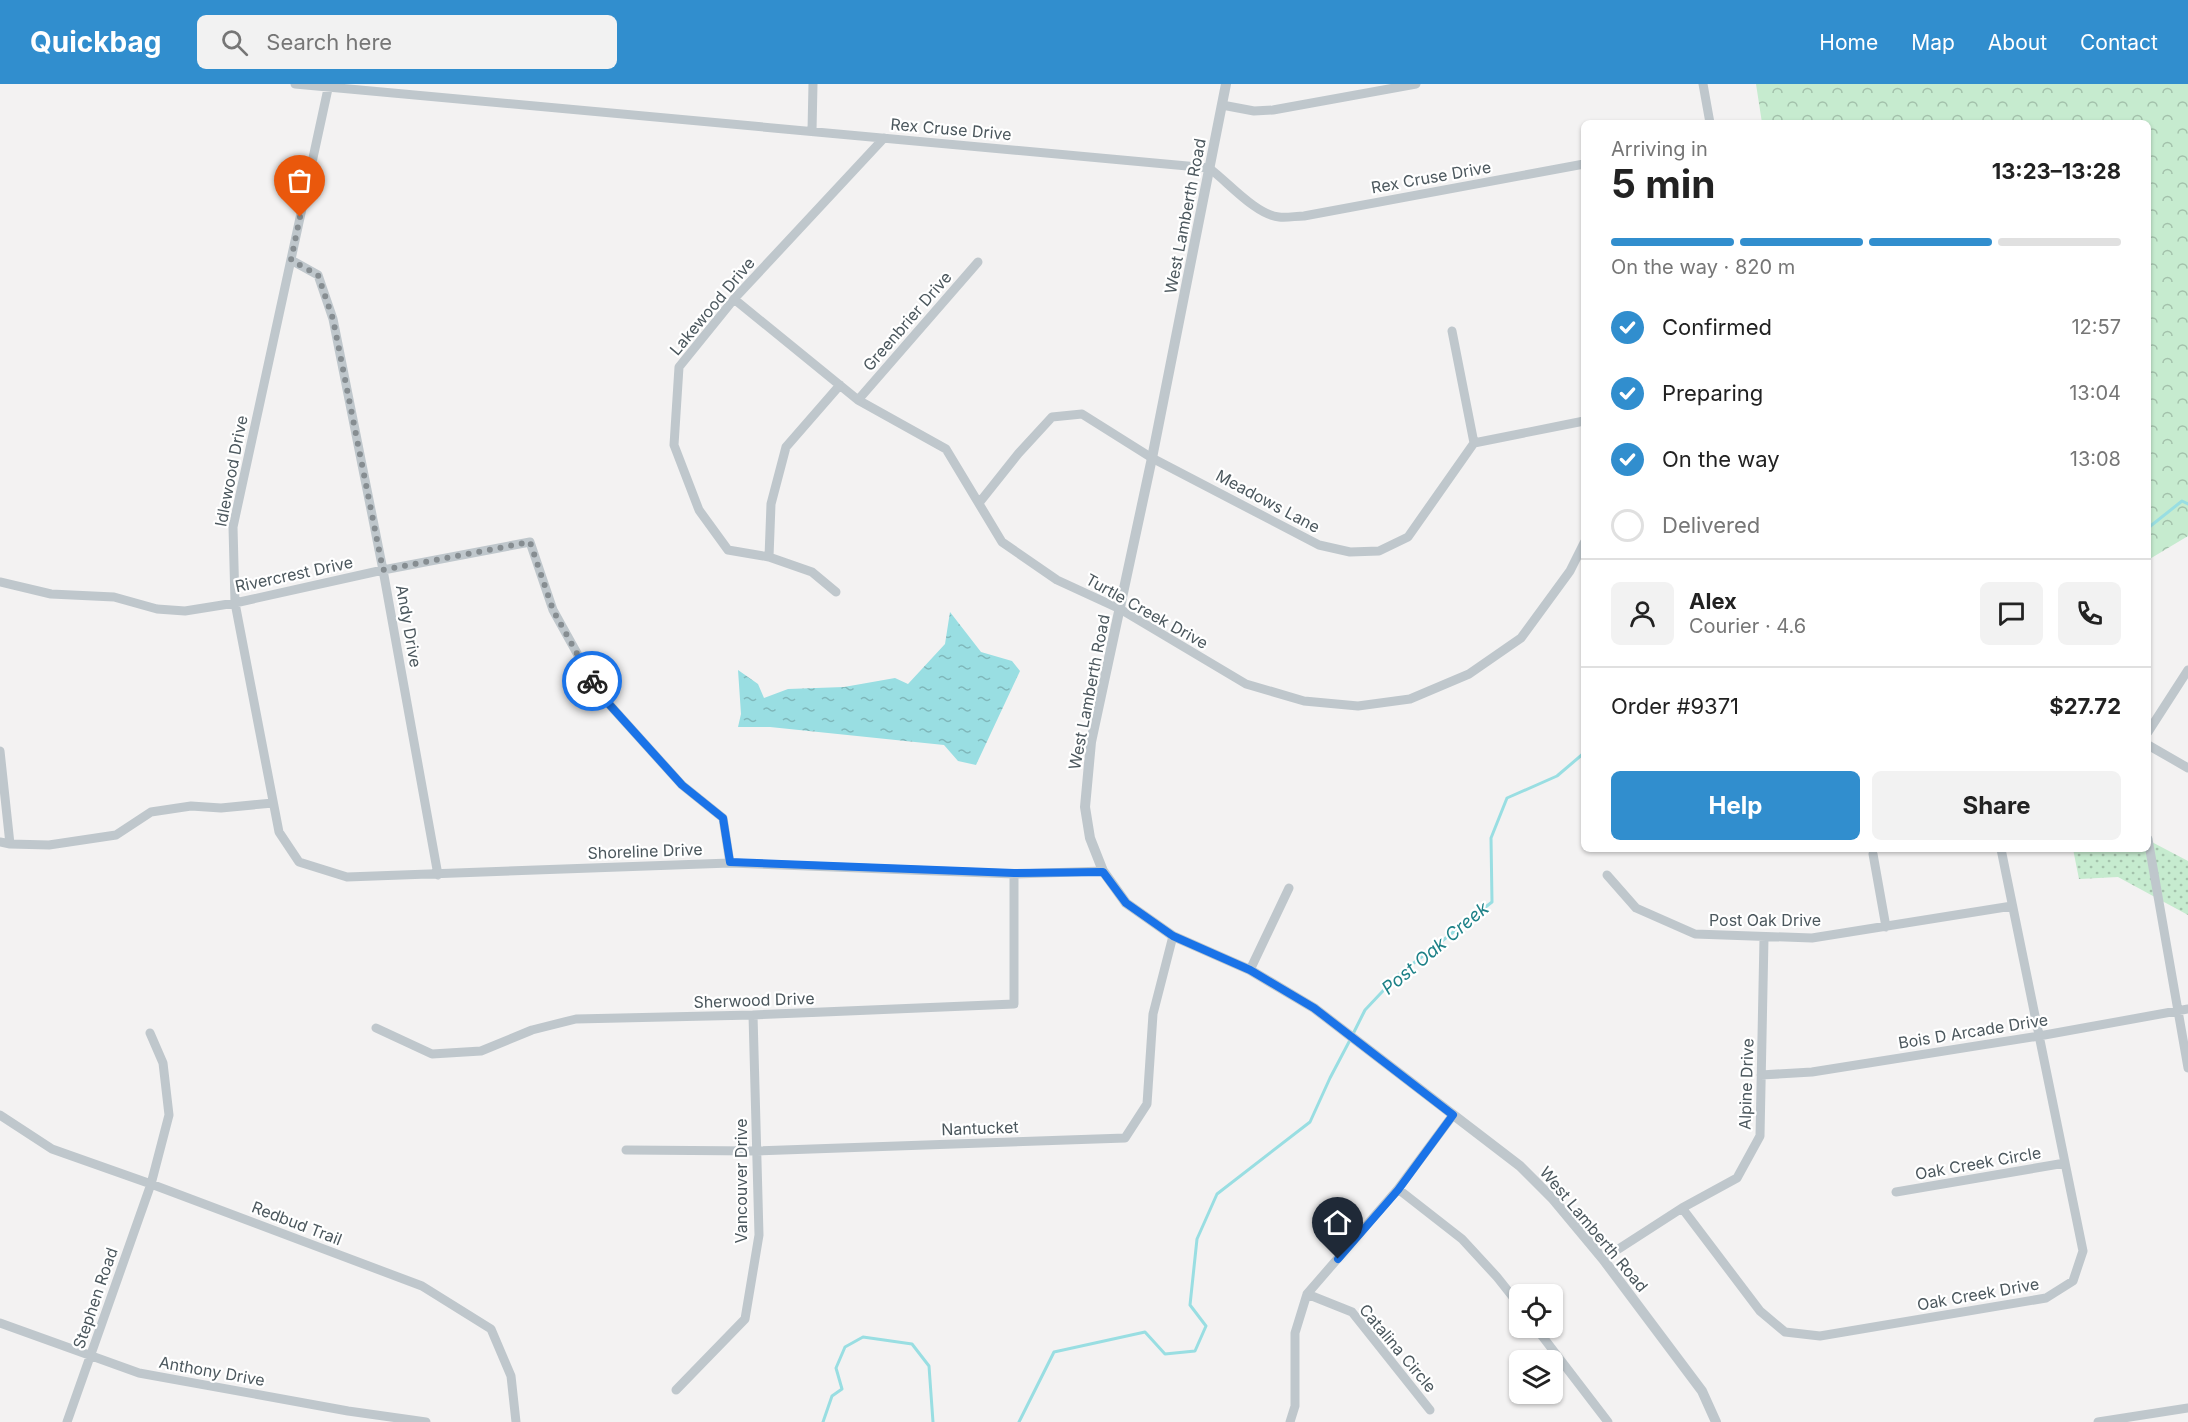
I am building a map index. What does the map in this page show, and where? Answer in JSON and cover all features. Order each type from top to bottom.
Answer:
[{"type":"street","name":"Rex Cruse Drive","points":[[295,84],[1209,168],[1252,206],[1278,217],[1304,216],[1581,165]]},
{"type":"street","points":[[812,131],[813,84]]},
{"type":"street","name":"West Lamberth Road","points":[[1226,84],[1152,458],[1091,742],[1084,807],[1090,838],[1103,872],[1126,903],[1173,936],[1250,970],[1314,1008],[1364,1044],[1520,1166],[1552,1199],[1603,1259],[1702,1391],[1716,1422]]},
{"type":"street","points":[[1222,105],[1254,111],[1273,110],[1416,84]]},
{"type":"street","points":[[1703,84],[1709,120]]},
{"type":"street","name":"Idlewood Drive","points":[[299,862],[279,832],[273,803],[236,603],[233,527],[328,86]]},
{"type":"street","name":"Lakewood Drive","points":[[836,592],[812,572],[769,557],[728,549],[699,510],[674,445],[679,367],[734,299],[884,138]]},
{"type":"street","name":"Andy Drive","points":[[291,260],[318,275],[333,319],[383,570],[438,875]]},
{"type":"street","name":"Greenbrier Drive","points":[[858,400],[978,262]]},
{"type":"street","name":"Turtle Creek Drive","points":[[734,299],[858,400],[946,449],[1002,542],[1057,580],[1120,609],[1246,684],[1304,701],[1358,706],[1410,699],[1469,674],[1521,638],[1569,571],[1581,549]]},
{"type":"street","points":[[1452,331],[1474,443],[1581,422]]},
{"type":"street","points":[[769,557],[771,504],[786,447],[840,385]]},
{"type":"street","name":"Meadows Lane","points":[[980,503],[1018,454],[1052,417],[1082,414],[1152,458],[1319,545],[1350,552],[1379,551],[1408,537],[1474,443]]},
{"type":"street","name":"Rivercrest Drive","points":[[0,582],[51,594],[114,597],[157,609],[185,611],[236,603],[383,570],[530,542],[553,610],[599,693],[682,785],[723,818],[730,862]]},
{"type":"street","points":[[2151,727],[2188,670]]},
{"type":"street","points":[[2151,747],[2188,768]]},
{"type":"street","points":[[0,751],[10,844]]},
{"type":"street","points":[[0,842],[49,845],[116,835],[151,812],[191,806],[221,808],[273,803]]},
{"type":"street","name":"Oak Creek Drive","points":[[1682,1209],[1760,1311],[1785,1332],[1820,1336],[2046,1298],[2073,1281],[2083,1251],[2002,852]]},
{"type":"street","points":[[2150,852],[2188,1068]]},
{"type":"street","points":[[1873,854],[1886,927]]},
{"type":"street","name":"Shoreline Drive","points":[[299,862],[347,877],[730,862],[1014,873],[1103,872]]},
{"type":"street","name":"Sherwood Drive","points":[[376,1028],[432,1054],[481,1051],[532,1030],[576,1019],[753,1015],[1014,1004],[1014,873]]},
{"type":"street","name":"Post Oak Drive","points":[[1607,875],[1636,908],[1695,934],[1812,938],[2012,906]]},
{"type":"street","points":[[1250,970],[1289,888]]},
{"type":"street","name":"Nantucket","points":[[626,1150],[757,1151],[1125,1138],[1147,1104],[1153,1014],[1173,936]]},
{"type":"street","name":"Alpine Drive","points":[[1603,1259],[1682,1209],[1737,1178],[1760,1136],[1764,938]]},
{"type":"street","name":"Bois D Arcade Drive","points":[[1761,1076],[1812,1072],[2039,1036],[2188,1009]]},
{"type":"street","name":"Vancouver Drive","points":[[676,1390],[745,1319],[759,1235],[753,1015]]},
{"type":"street","name":"Stephen Road","points":[[68,1422],[151,1184],[169,1115],[163,1063],[150,1033]]},
{"type":"street","name":"Redbud Trail","points":[[0,1115],[52,1149],[422,1286],[491,1329],[511,1377],[516,1422]]},
{"type":"street","points":[[1290,1422],[1295,1406],[1295,1332],[1307,1294],[1398,1190],[1453,1115]]},
{"type":"street","name":"Oak Creek Circle","points":[[1896,1192],[2065,1163]]},
{"type":"street","points":[[1398,1190],[1462,1239],[1509,1292]]},
{"type":"street","name":"Catalina Circle","points":[[1307,1294],[1352,1312],[1430,1410]]},
{"type":"street","name":"Anthony Drive","points":[[0,1323],[140,1373],[348,1411],[426,1422]]},
{"type":"street","points":[[1544,1338],[1608,1422]]},
{"type":"street","points":[[2098,1422],[2188,1408]]},
{"type":"green space","points":[[1756,84],[2188,84],[2188,536],[2151,558],[2151,120],[1762,120]]},
{"type":"green space","points":[[2151,842],[2188,861],[2188,915],[2118,877],[2079,879],[2074,852],[2151,852]]},
{"type":"water","points":[[950,612],[981,652],[1012,661],[1020,671],[976,765],[958,761],[944,745],[770,727],[738,727],[741,714],[738,670],[758,684],[764,698],[788,689],[844,687],[895,678],[908,684],[945,644]]},
{"type":"waterway","name":"Post Oak Creek","points":[[2151,526],[2182,501],[2188,504]]},
{"type":"waterway","name":"Post Oak Creek","points":[[1353,1034],[1365,1010],[1397,976],[1492,902],[1491,838],[1507,798],[1557,776],[1581,756]]},
{"type":"waterway","name":"Post Oak Creek","points":[[1019,1422],[1054,1352],[1145,1332],[1165,1354],[1195,1351],[1206,1326],[1190,1305],[1197,1239],[1217,1194],[1310,1122],[1350,1040]]},
{"type":"waterway","name":"Post Oak Creek","points":[[823,1422],[832,1396],[842,1389],[836,1368],[845,1347],[863,1337],[912,1344],[929,1366],[933,1422]]},
{"type":"way so far","points":[[300,217],[291,260],[318,275],[333,319],[383,570],[530,542],[553,610],[592,681]]},
{"type":"route","points":[[592,681],[599,693],[682,785],[723,818],[730,862],[1014,873],[1103,872],[1126,903],[1173,936],[1250,970],[1314,1008],[1364,1044],[1453,1115],[1398,1190],[1338,1259]]}]
